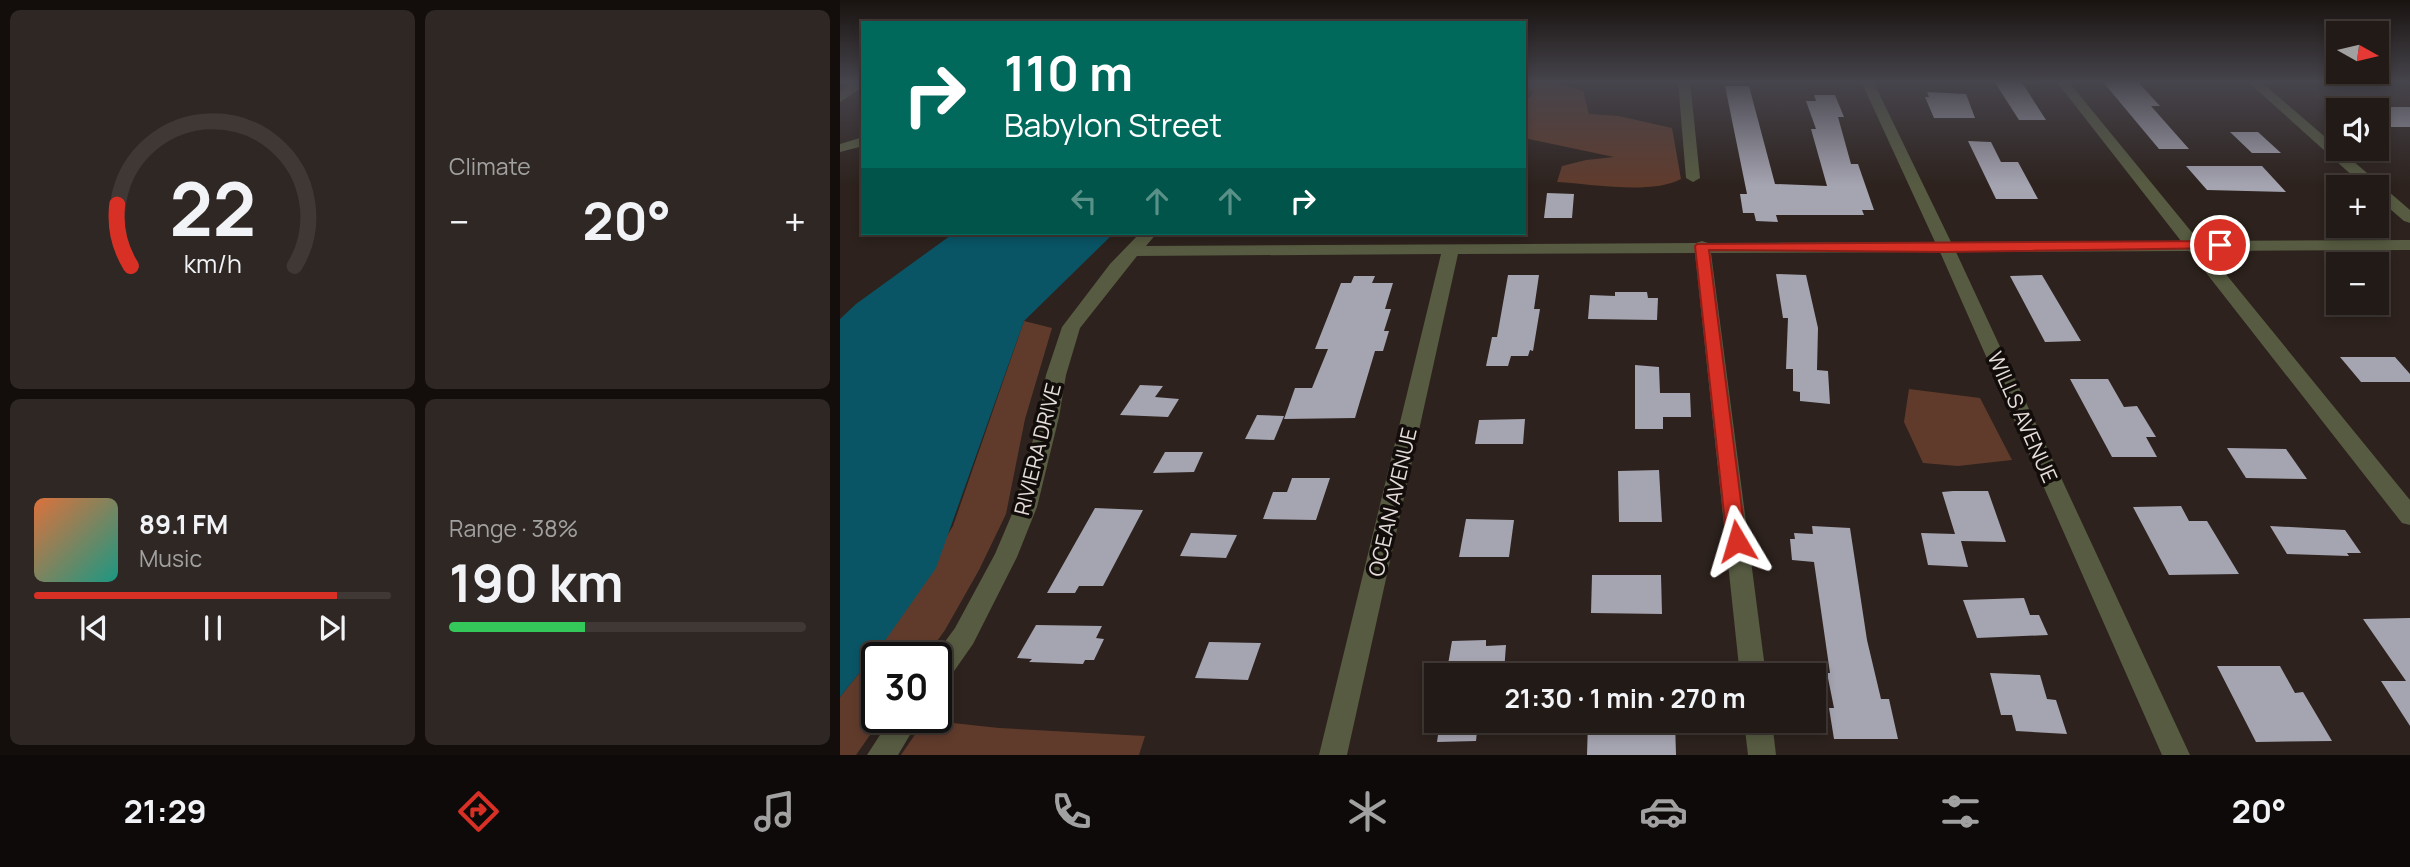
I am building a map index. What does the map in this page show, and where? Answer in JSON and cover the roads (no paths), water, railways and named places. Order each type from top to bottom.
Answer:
[{"type":"street","points":[[1687,116],[1693,178]]},
{"type":"street","name":"WILLS AVENUE","points":[[1884,116],[2176,755]]},
{"type":"street","points":[[2090,116],[2410,516]]},
{"type":"street","points":[[2293,116],[2360,175]]},
{"type":"street","points":[[840,148],[861,142]]},
{"type":"street","points":[[2389,200],[2410,218]]},
{"type":"street","name":"RIVIERA DRIVE","points":[[952,653],[994,580],[1026,507],[1049,418],[1056,375],[1071,327],[1130,251],[1147,235]]},
{"type":"street","points":[[1130,251],[1702,246],[1946,248],[2410,245]]},
{"type":"street","points":[[1702,246],[1750,663]]},
{"type":"street","name":"OCEAN AVENUE","points":[[1333,755],[1451,249]]},
{"type":"street","points":[[881,755],[896,733]]},
{"type":"street","points":[[1759,733],[1762,755]]},
{"type":"water","points":[[951,235],[1112,235],[1024,321],[936,568],[884,642],[861,642],[861,671],[840,697],[840,319],[856,304]]}]
